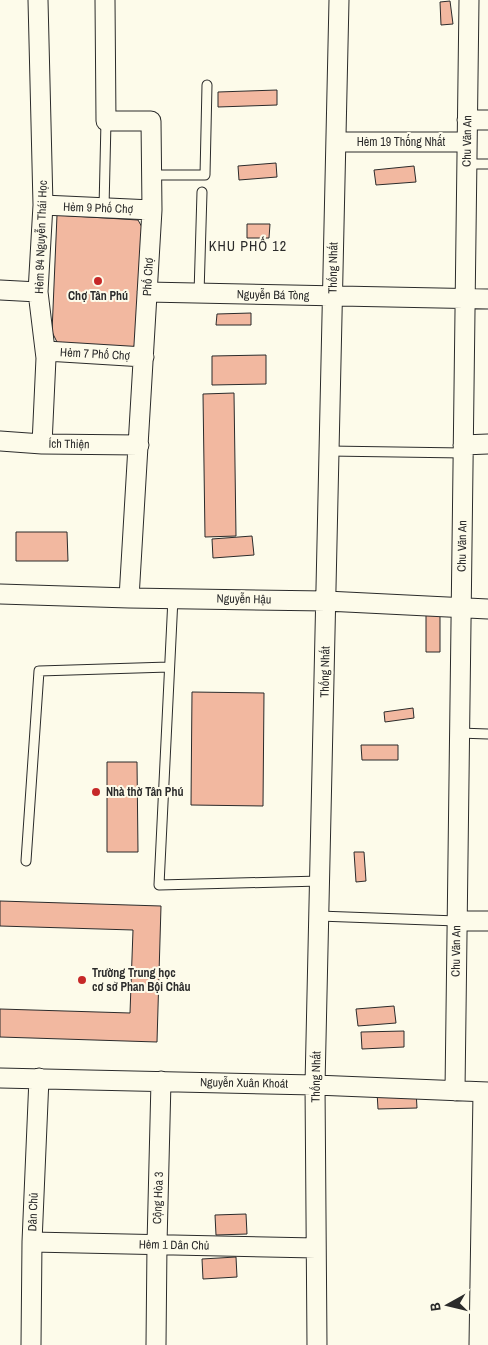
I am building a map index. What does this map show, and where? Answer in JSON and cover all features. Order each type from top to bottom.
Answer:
[{"type":"street","name":"Hẻm 94 Nguyễn Thái Học","points":[[38,0],[44,206],[38,292],[46,352],[42,444]]},
{"type":"street","points":[[105,0],[106,121]]},
{"type":"street","name":"Thống Nhất","points":[[317,1345],[315,1085],[339,0]]},
{"type":"street","name":"Chu Văn An","points":[[455,1091],[469,0]]},
{"type":"street","points":[[468,120],[488,120]]},
{"type":"street","name":"Phố Chợ","points":[[106,121],[151,121],[152,210],[129,598]]},
{"type":"street","name":"Hẻm 19 Thống Nhất","points":[[336,142],[467,142]]},
{"type":"street","name":"Hẻm 9 Phố Chợ","points":[[44,206],[152,210]]},
{"type":"street","points":[[0,290],[38,292]]},
{"type":"street","name":"Nguyễn Bá Tòng","points":[[148,292],[488,300]]},
{"type":"street","name":"Hẻm 7 Phố Chợ","points":[[46,352],[144,357]]},
{"type":"street","name":"Ích Thiện","points":[[0,442],[138,445]]},
{"type":"street","points":[[463,449],[488,444]]},
{"type":"street","name":"Nguyễn Hậu","points":[[0,594],[129,598],[326,600],[488,609]]},
{"type":"street","points":[[457,922],[488,921]]},
{"type":"street","name":"Nguyễn Xuân Khoát","points":[[0,1078],[315,1085],[485,1092]]},
{"type":"street","name":"Dân Chủ","points":[[31,1345],[32,1242],[39,1078]]},
{"type":"street","name":"Cộng Hòa 3","points":[[156,1345],[161,1081]]},
{"type":"street","points":[[479,1345],[485,1092]]},
{"type":"street","name":"Hẻm 1 Dân Chủ","points":[[32,1242],[316,1248]]},
{"type":"lane","points":[[152,175],[205,175],[207,85]]},
{"type":"lane","points":[[104,208],[106,121]]},
{"type":"lane","points":[[467,164],[488,164]]},
{"type":"lane","points":[[199,294],[202,192]]},
{"type":"lane","points":[[329,451],[463,449]]},
{"type":"lane","points":[[173,598],[159,885],[320,882]]},
{"type":"lane","points":[[26,861],[39,671],[169,667]]},
{"type":"lane","points":[[459,732],[488,734]]},
{"type":"lane","points":[[319,916],[457,922]]},
{"type":"building","points":[[450,1],[453,24],[441,25],[440,2]]},
{"type":"building","points":[[277,90],[277,105],[218,107],[218,92]]},
{"type":"building","points":[[276,163],[277,177],[239,180],[238,166]]},
{"type":"building","points":[[414,166],[416,182],[376,185],[374,170]]},
{"type":"building","name":"Chợ Tân Phú","points":[[57,215],[138,220],[143,229],[139,347],[127,352],[60,348],[52,332]]},
{"type":"building","points":[[247,224],[270,224],[269,238],[247,238]]},
{"type":"building","points":[[251,313],[251,325],[216,325],[217,314]]},
{"type":"building","points":[[266,355],[266,384],[212,385],[212,356]]},
{"type":"building","points":[[234,393],[236,536],[205,537],[203,394]]},
{"type":"building","points":[[16,532],[67,532],[68,561],[16,561]]},
{"type":"building","points":[[252,536],[254,555],[213,558],[212,539]]},
{"type":"building","points":[[426,610],[440,610],[440,652],[426,652]]},
{"type":"building","points":[[192,692],[264,693],[263,806],[191,805]]},
{"type":"building","points":[[413,708],[414,718],[385,722],[384,712]]},
{"type":"building","points":[[361,745],[398,745],[398,760],[362,760]]},
{"type":"building","points":[[107,762],[137,762],[138,852],[107,852]]},
{"type":"building","points":[[354,852],[364,852],[366,881],[356,882]]},
{"type":"building","points":[[0,901],[161,906],[157,1042],[0,1037],[0,1009],[130,1013],[133,930],[0,926]]},
{"type":"building","points":[[394,1006],[396,1023],[358,1026],[356,1009]]},
{"type":"building","points":[[404,1031],[404,1047],[362,1049],[361,1032]]},
{"type":"building","points":[[416,1091],[417,1108],[378,1109],[377,1092]]},
{"type":"building","points":[[246,1214],[247,1234],[216,1235],[215,1215]]},
{"type":"building","points":[[236,1257],[237,1277],[203,1279],[202,1259]]},
{"type":"place","name":"Chợ Tân Phú","points":[[98,281]]},
{"type":"place","name":"Nhà thờ Tân Phú","points":[[96,792]]},
{"type":"place","name":"Trường Trung học cơ sở Phan Bội Châu","points":[[82,980]]},
{"type":"district","name":"KHU PHỐ 12","points":[[248,246]]}]
